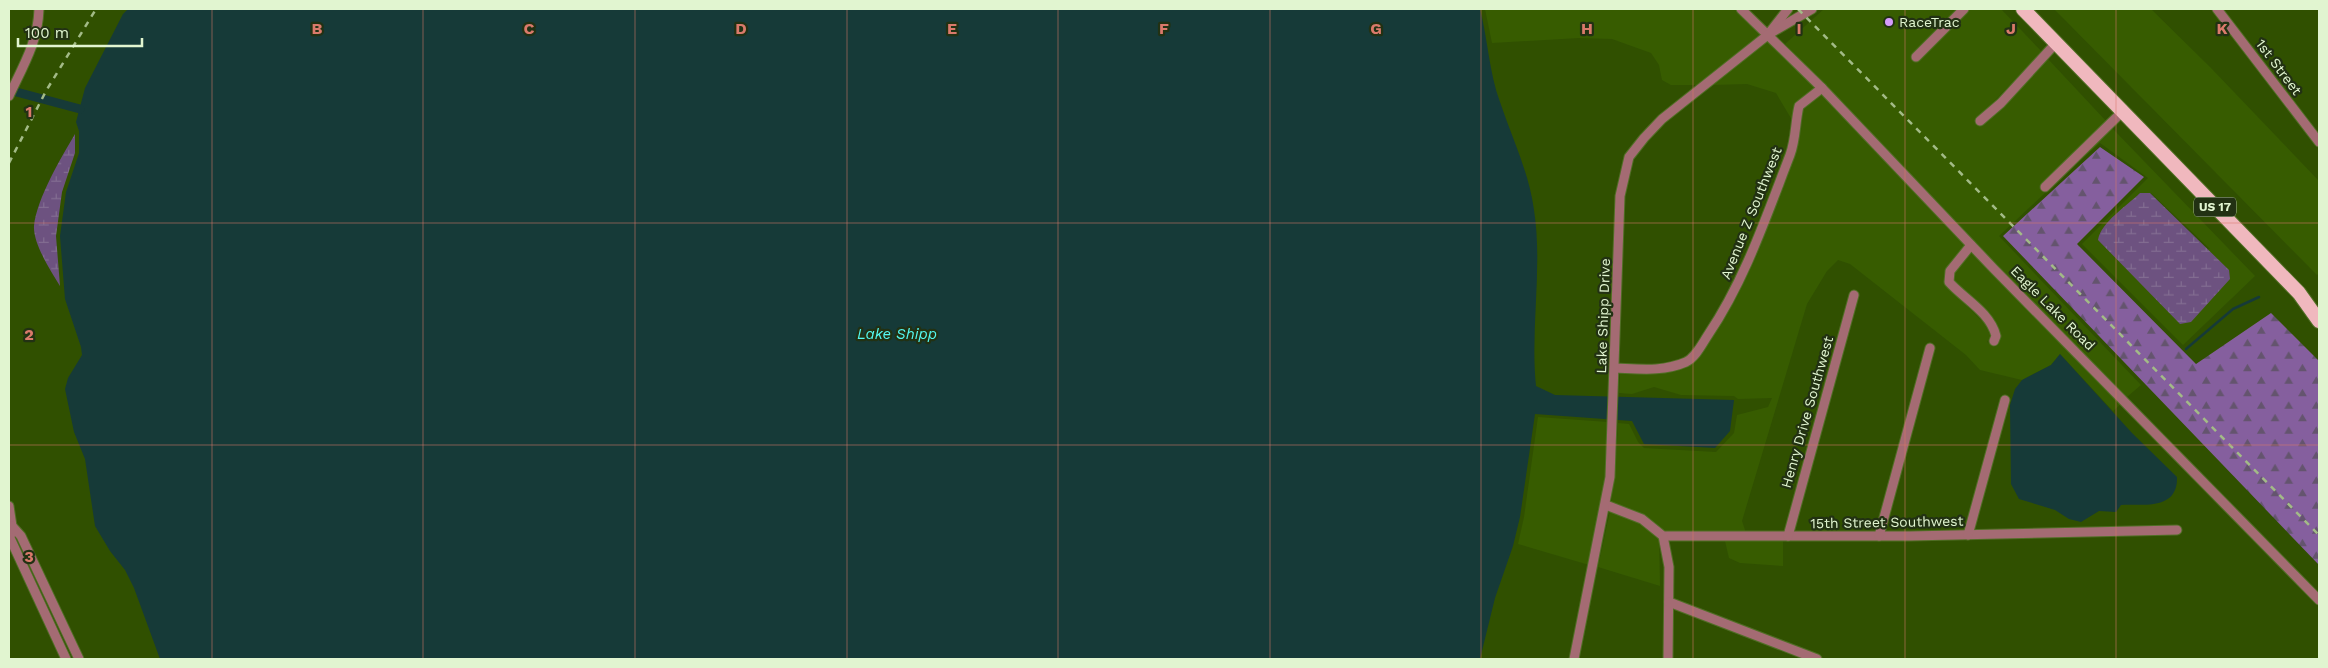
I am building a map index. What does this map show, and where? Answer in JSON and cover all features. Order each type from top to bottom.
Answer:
[{"type":"highway","name":"US 17","points":[[2023,9],[2299,293],[2319,308]]},
{"type":"highway","name":"US 17","points":[[2299,293],[2319,322]]},
{"type":"street","points":[[9,96],[34,45],[39,9]]},
{"type":"street","name":"Eagle Lake Road","points":[[1741,9],[1769,34],[1822,88],[1971,245],[2319,600]]},
{"type":"street","points":[[1769,34],[1788,9]]},
{"type":"street","points":[[1769,34],[1812,9]]},
{"type":"street","points":[[1916,56],[1964,9]]},
{"type":"street","name":"1st Street","points":[[2217,9],[2319,142]]},
{"type":"street","name":"Lake Shipp Drive","points":[[1574,659],[1606,505],[1613,432],[1620,196],[1630,157],[1644,138],[1662,119],[1769,34]]},
{"type":"street","points":[[1980,121],[2001,103],[2056,43]]},
{"type":"street","name":"Avenue Z Southwest","points":[[1615,368],[1667,369],[1686,362],[1698,350],[1731,298],[1752,254],[1790,155],[1799,106],[1822,88]]},
{"type":"street","points":[[2045,187],[2122,112]]},
{"type":"street","points":[[1971,245],[1950,271],[1949,282],[1979,309],[1995,332],[1994,341]]},
{"type":"street","name":"Henry Drive Southwest","points":[[1788,536],[1854,295]]},
{"type":"street","points":[[1879,536],[1930,348]]},
{"type":"street","points":[[1968,535],[2005,400]]},
{"type":"street","points":[[1606,505],[1642,520],[1663,536],[1669,567],[1668,659]]},
{"type":"street","points":[[9,506],[10,538],[66,659]]},
{"type":"street","points":[[10,526],[21,536],[79,659]]},
{"type":"street","name":"15th Street Southwest","points":[[1663,536],[1968,535],[2177,530]]},
{"type":"street","points":[[1669,602],[1817,659]]},
{"type":"shaded area","points":[[1485,9],[1735,9],[1762,34],[1697,85],[1671,85],[1662,80],[1659,65],[1651,53],[1612,39],[1579,38],[1492,43]]},
{"type":"shaded area","points":[[1824,9],[1958,9],[1910,57],[1917,62],[1970,9],[2001,9],[2042,52],[1974,122],[1981,127],[2048,59],[2106,121],[2039,187],[2045,193],[1999,236],[2141,385],[2127,397],[1998,267],[1785,44]]},
{"type":"shaded area","points":[[2054,9],[2151,9],[2211,68],[2319,181],[2319,273],[2317,275]]},
{"type":"shaded area","points":[[1768,40],[1816,88],[1795,103],[1792,120],[1776,93],[1747,84],[1712,85]]},
{"type":"shaded area","points":[[1822,94],[1965,245],[1946,269],[1944,283],[1984,323],[1991,336],[1987,342],[1995,347],[2001,337],[1999,329],[1983,307],[1953,281],[1954,273],[1972,252],[2121,404],[2113,411],[2060,354],[2051,365],[2022,380],[1980,370],[1966,355],[1850,264],[1838,260],[1827,271],[1807,304],[1742,521],[1746,533],[1665,532],[1644,516],[1611,502],[1618,423],[1629,424],[1638,442],[1644,448],[1716,452],[1734,433],[1737,415],[1768,407],[1772,398],[1738,399],[1734,396],[1681,395],[1654,387],[1632,394],[1619,393],[1620,373],[1648,374],[1675,371],[1702,352],[1735,300],[1757,255],[1795,156],[1801,130],[1803,109]]},
{"type":"shaded area","points":[[2112,128],[2255,276],[2183,345],[2082,244],[2148,178],[2100,143],[2070,169]],"holes":[[[2140,193],[2151,193],[2210,249],[2099,234]]]},
{"type":"shaded area","points":[[1538,417],[1608,422],[1605,477],[1589,565],[1518,544],[1524,517]]},
{"type":"shaded area","points":[[1610,511],[1639,523],[1659,538],[1660,586],[1598,567]]},
{"type":"shaded area","points":[[1725,541],[1783,541],[1783,566],[1740,563],[1729,558]]},
{"type":"green space","points":[[75,134],[75,153],[62,192],[56,236],[60,286],[39,249],[34,226],[45,191]]},
{"type":"green space","points":[[2100,147],[2144,177],[2077,244],[2196,364],[2271,313],[2319,361],[2319,565],[2003,236]]},
{"type":"green space","points":[[2140,193],[2150,193],[2229,270],[2230,279],[2191,322],[2180,324],[2098,240],[2100,233],[2109,221]]},
{"type":"water","name":"Lake Shipp","points":[[128,9],[1480,9],[1496,91],[1532,196],[1537,254],[1534,342],[1536,386],[1555,395],[1734,400],[1730,431],[1715,448],[1644,444],[1632,421],[1535,414],[1520,517],[1513,546],[1495,598],[1480,659],[160,659],[134,588],[125,570],[110,551],[95,526],[85,459],[74,432],[65,389],[68,378],[82,355],[65,299],[60,236],[66,192],[79,153],[79,131],[76,122],[85,88],[123,14]]},
{"type":"water","points":[[2060,354],[2132,433],[2177,477],[2176,488],[2166,500],[2149,504],[2121,505],[2116,512],[2099,511],[2081,522],[2069,519],[2055,510],[2019,499],[2011,484],[2010,405],[2015,389],[2022,380],[2051,365]]},
{"type":"waterway","points":[[9,90],[80,109]]},
{"type":"waterway","points":[[2186,349],[2233,309],[2259,297]]},
{"type":"railway","points":[[9,163],[46,91],[96,9]]},
{"type":"railway","points":[[1798,9],[2319,535]]},
{"type":"place","name":"RaceTrac","points":[[1889,22]]}]
